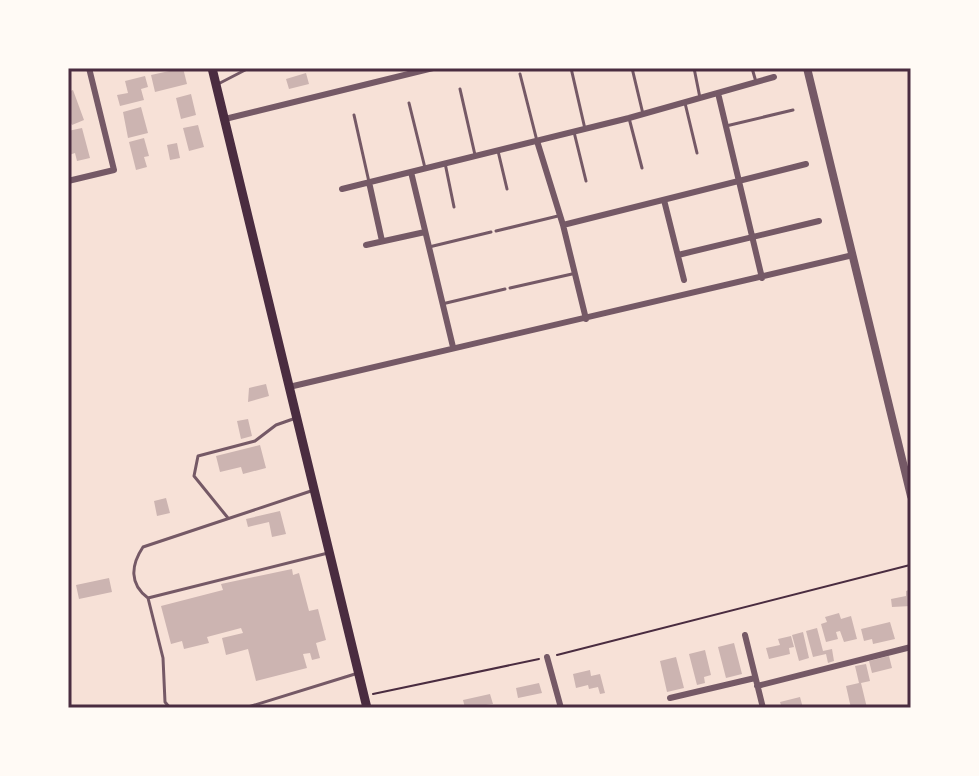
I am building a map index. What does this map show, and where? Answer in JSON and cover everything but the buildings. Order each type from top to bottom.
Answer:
[{"type":"main road","points":[[212,68],[367,708]]},
{"type":"street","points":[[68,181],[114,170],[89,68]]},
{"type":"street","points":[[225,119],[433,68]]},
{"type":"street","points":[[807,68],[911,496]]},
{"type":"street","points":[[342,189],[629,118],[774,77]]},
{"type":"street","points":[[718,93],[762,278]]},
{"type":"street","points":[[537,141],[563,225],[586,319]]},
{"type":"street","points":[[563,225],[806,164]]},
{"type":"street","points":[[411,172],[453,347]]},
{"type":"street","points":[[369,182],[382,241]]},
{"type":"street","points":[[664,200],[684,280]]},
{"type":"street","points":[[678,255],[819,221]]},
{"type":"street","points":[[366,245],[425,232]]},
{"type":"street","points":[[289,387],[853,255]]},
{"type":"street","points":[[745,635],[763,708]]},
{"type":"street","points":[[670,698],[911,647]]},
{"type":"street","points":[[547,657],[561,708]]},
{"type":"lane","points":[[216,85],[249,68]]},
{"type":"lane","points":[[571,68],[585,129]]},
{"type":"lane","points":[[632,68],[643,114]]},
{"type":"lane","points":[[694,68],[700,98]]},
{"type":"lane","points":[[752,68],[756,82]]},
{"type":"lane","points":[[520,74],[537,141]]},
{"type":"lane","points":[[460,89],[475,156]]},
{"type":"lane","points":[[409,103],[425,168]]},
{"type":"lane","points":[[685,103],[697,153]]},
{"type":"lane","points":[[726,126],[793,110]]},
{"type":"lane","points":[[354,115],[369,182]]},
{"type":"lane","points":[[629,118],[642,168]]},
{"type":"lane","points":[[574,132],[586,181]]},
{"type":"lane","points":[[498,151],[507,189]]},
{"type":"lane","points":[[445,163],[454,207]]},
{"type":"lane","points":[[429,247],[560,215]]},
{"type":"lane","points":[[442,304],[575,273]]},
{"type":"lane","points":[[228,518],[194,476],[198,456],[255,441],[276,425],[297,418]]},
{"type":"lane","points":[[170,708],[165,702],[163,658],[148,598],[136,585],[133,574],[133,564],[143,547],[314,490]]},
{"type":"lane","points":[[148,598],[329,553]]},
{"type":"lane","points":[[245,708],[358,674]]},
{"type":"path","points":[[364,696],[547,657],[910,565]]}]
